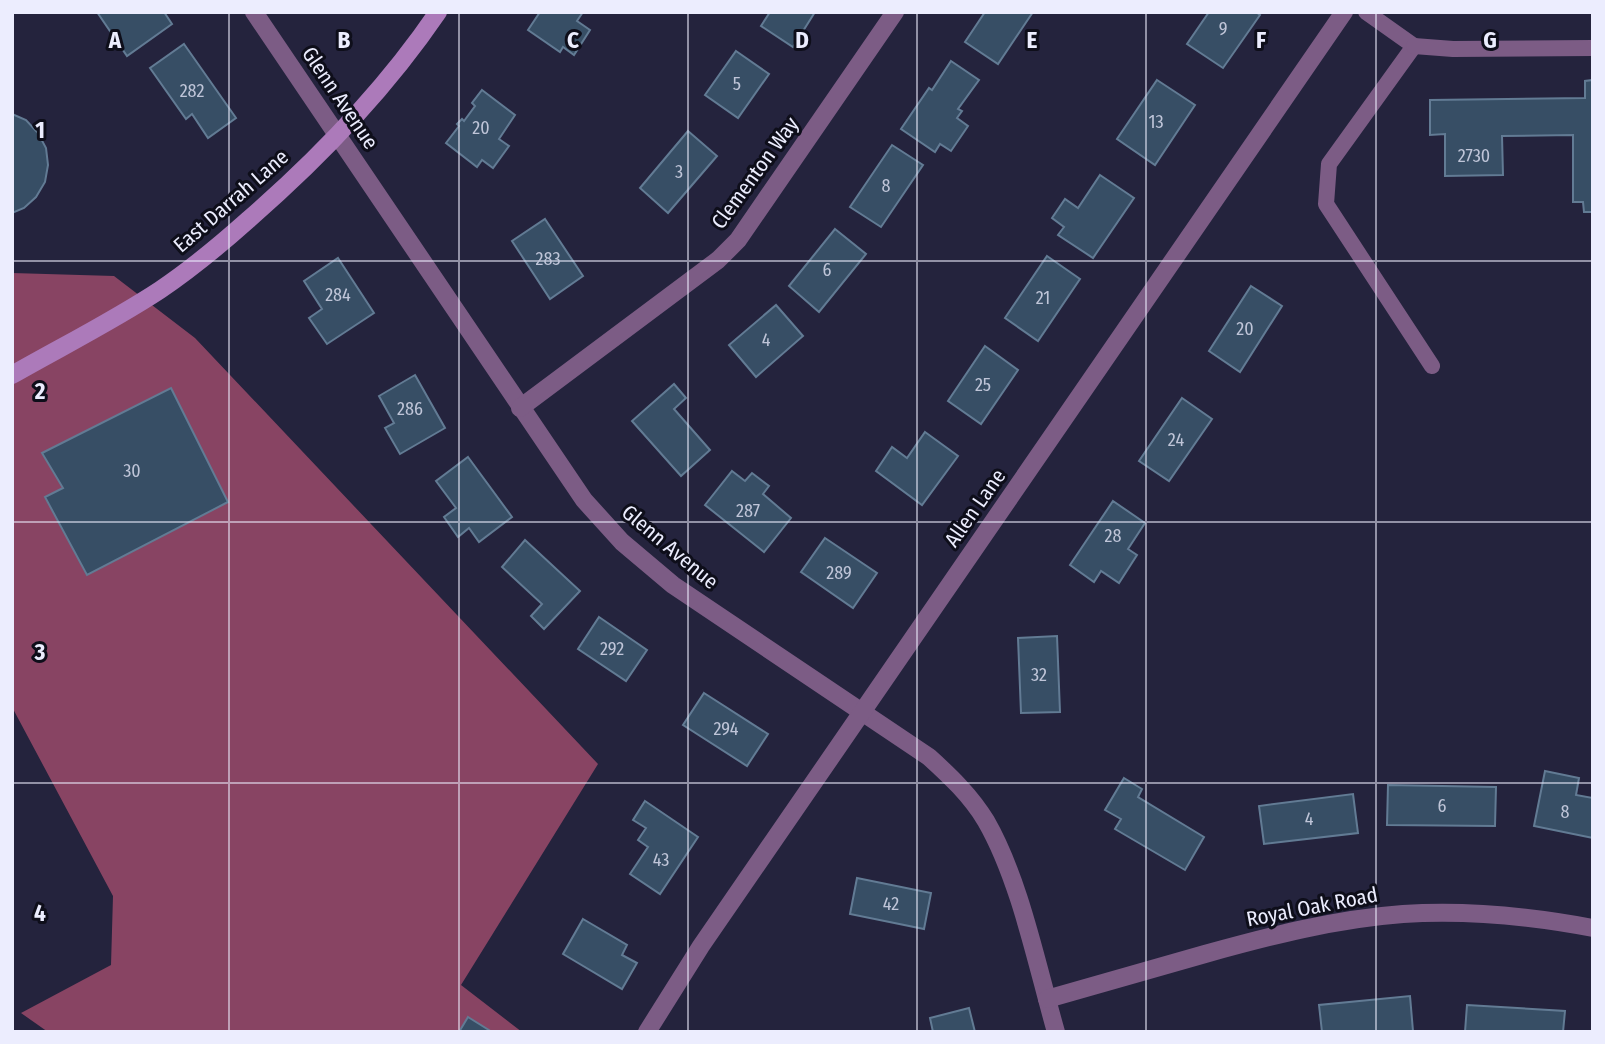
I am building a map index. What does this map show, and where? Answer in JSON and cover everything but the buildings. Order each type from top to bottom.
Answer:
[{"type":"street","name":"Glenn Avenue","points":[[254,12],[520,408],[584,500],[622,542],[673,585],[929,757],[959,785],[985,819],[1004,857],[1056,1032]]},
{"type":"street","name":"East Darrah Lane","points":[[12,374],[160,290],[215,248],[278,194],[338,135],[392,73],[438,12]]},
{"type":"street","name":"Clementon Way","points":[[520,408],[718,260],[738,240],[895,12]]},
{"type":"street","name":"Allen Lane","points":[[647,1032],[701,946],[1344,12]]},
{"type":"street","name":"Royal Oak Road","points":[[1047,999],[1282,933],[1342,921],[1403,914],[1477,913],[1550,920],[1593,928]]},
{"type":"lane","points":[[1366,12],[1414,46],[1453,49],[1593,48]]},
{"type":"lane","points":[[1414,46],[1329,164],[1326,204],[1432,366]]},
{"type":"shaded area","points":[[12,273],[114,276],[195,338],[598,764],[461,985],[522,1032],[48,1032],[21,1013],[111,965],[113,896],[12,707]]}]
